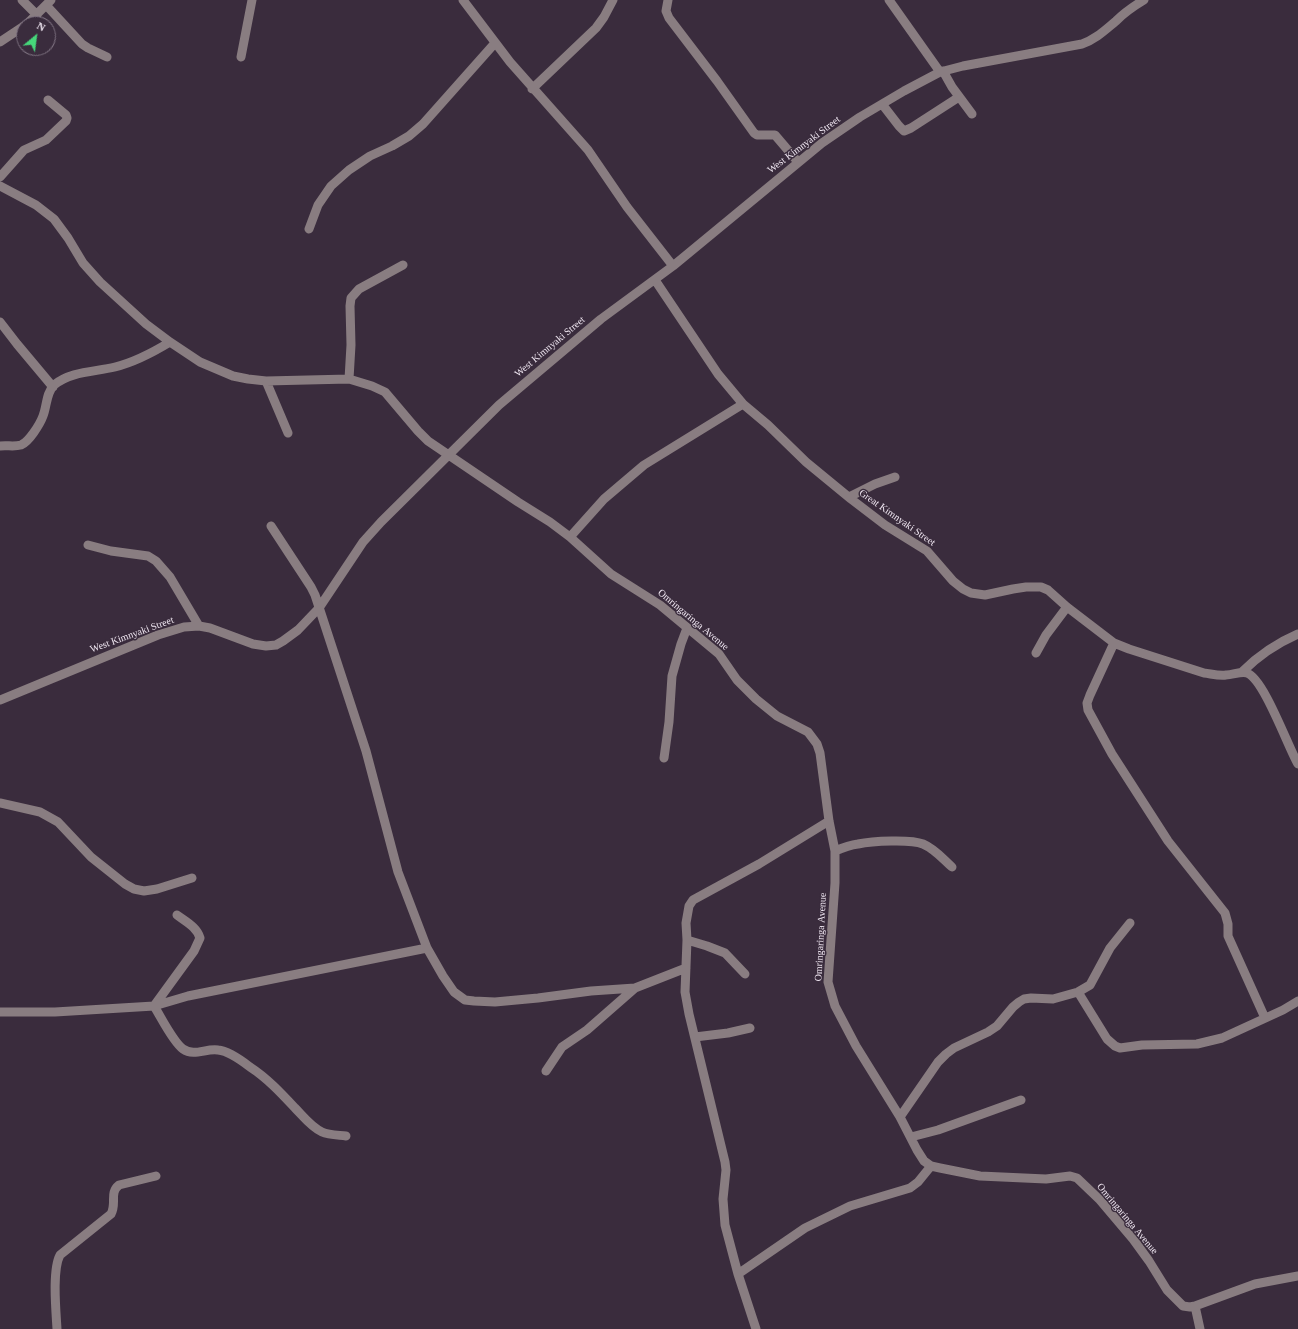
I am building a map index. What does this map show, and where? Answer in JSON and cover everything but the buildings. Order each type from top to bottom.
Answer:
[{"type":"street","points":[[22,0],[37,15],[49,3],[82,44],[107,57]]},
{"type":"street","points":[[241,57],[252,0]]},
{"type":"street","points":[[463,0],[532,89],[567,125],[588,150],[627,207],[673,266]]},
{"type":"street","points":[[532,89],[596,28],[613,0]]},
{"type":"street","points":[[668,0],[666,11],[669,18],[718,81],[747,125],[757,135],[775,135],[798,162]]},
{"type":"street","points":[[890,0],[972,114]]},
{"type":"street","name":"West Kimnyaki Street","points":[[0,700],[158,634],[184,628],[199,626],[210,628],[252,644],[266,646],[276,644],[298,630],[319,608],[363,542],[499,405],[601,319],[673,266],[822,143],[882,104],[942,71],[1082,44],[1093,40],[1116,20],[1144,0]]},
{"type":"street","points":[[0,42],[16,31]]},
{"type":"street","points":[[309,229],[318,205],[331,186],[349,170],[370,156],[392,146],[423,124],[495,42]]},
{"type":"street","points":[[882,104],[904,131],[959,97]]},
{"type":"street","points":[[0,177],[24,150],[46,140],[66,121],[66,115],[48,100]]},
{"type":"street","name":"Omringaringa Avenue","points":[[0,186],[36,205],[54,218],[91,273],[141,319],[170,342],[196,359],[233,376],[266,381],[349,379],[372,386],[385,392],[428,441],[550,522],[570,537],[611,574],[651,598],[719,654],[737,680],[756,699],[777,716],[808,732],[818,744],[829,821],[835,851],[835,883],[828,982],[830,994],[856,1046],[900,1117],[924,1161],[931,1166],[954,1172],[980,1176],[1046,1179],[1070,1176],[1077,1178],[1100,1200],[1133,1239],[1150,1261],[1158,1277],[1171,1294],[1183,1306],[1195,1306]]},
{"type":"street","points":[[349,379],[351,298],[359,289],[402,265]]},
{"type":"street","name":"Great Kimnyaki Street","points":[[654,280],[718,374],[743,404],[768,425],[806,462],[885,526],[927,551],[963,589],[971,593],[985,595],[1013,589],[1041,587],[1055,594],[1068,607],[1114,643],[1204,673],[1228,675],[1242,672]]},
{"type":"street","points":[[0,322],[53,387]]},
{"type":"street","points":[[0,446],[16,446],[25,443],[34,432],[43,416],[47,397],[53,387],[62,379],[135,361],[149,355],[170,342]]},
{"type":"street","points":[[266,381],[288,433]]},
{"type":"street","points":[[570,537],[604,499],[644,466],[743,404]]},
{"type":"street","points":[[849,497],[875,484],[895,477]]},
{"type":"street","points":[[271,526],[311,587],[366,751],[398,872],[427,948],[454,992],[465,1000],[495,1002],[591,991],[635,988],[686,968]]},
{"type":"street","points":[[88,545],[111,551],[148,556],[170,577],[199,626]]},
{"type":"street","points":[[1036,652],[1068,607]]},
{"type":"street","points":[[664,758],[669,722],[672,676],[687,628]]},
{"type":"street","points":[[1298,634],[1265,652],[1242,672],[1252,676],[1258,682],[1298,764]]},
{"type":"street","points":[[1114,643],[1087,702],[1088,710],[1112,754],[1160,830],[1180,858],[1225,913],[1228,924],[1228,936],[1265,1018]]},
{"type":"street","points":[[0,803],[40,812],[58,822],[91,856],[125,884],[134,889],[144,891],[157,890],[192,878]]},
{"type":"street","points":[[756,1329],[738,1274],[725,1225],[723,1199],[726,1170],[725,1162],[685,992],[687,913],[689,906],[694,900],[759,864],[829,821]]},
{"type":"street","points":[[835,851],[869,842],[912,842],[922,844],[932,849],[952,867]]},
{"type":"street","points":[[154,1006],[179,974],[200,941],[199,935],[191,924],[177,915]]},
{"type":"street","points":[[900,1117],[938,1062],[946,1054],[954,1048],[988,1032],[997,1026],[1012,1007],[1019,1002],[1024,999],[1031,998],[1053,999],[1078,992],[1090,985],[1110,948],[1130,923]]},
{"type":"street","points":[[687,940],[725,953],[745,974]]},
{"type":"street","points":[[0,1012],[55,1012],[154,1006],[188,996],[427,948]]},
{"type":"street","points":[[546,1071],[562,1047],[587,1030],[635,988]]},
{"type":"street","points":[[1078,992],[1108,1039],[1115,1046],[1120,1048],[1142,1045],[1196,1044],[1222,1038],[1284,1010],[1298,1001]]},
{"type":"street","points":[[154,1006],[182,1049],[195,1053],[216,1050],[227,1053],[246,1064],[265,1078],[308,1122],[320,1131],[328,1134],[346,1136]]},
{"type":"street","points":[[695,1037],[728,1033],[750,1028]]},
{"type":"street","points":[[911,1136],[938,1130],[1021,1100]]},
{"type":"street","points":[[738,1274],[805,1228],[850,1206],[910,1188],[918,1182],[931,1166]]},
{"type":"street","points":[[57,1329],[56,1279],[57,1263],[60,1255],[111,1214],[114,1208],[113,1194],[115,1188],[119,1185],[156,1176]]},
{"type":"street","points":[[1200,1329],[1195,1306],[1255,1284],[1298,1276]]}]
